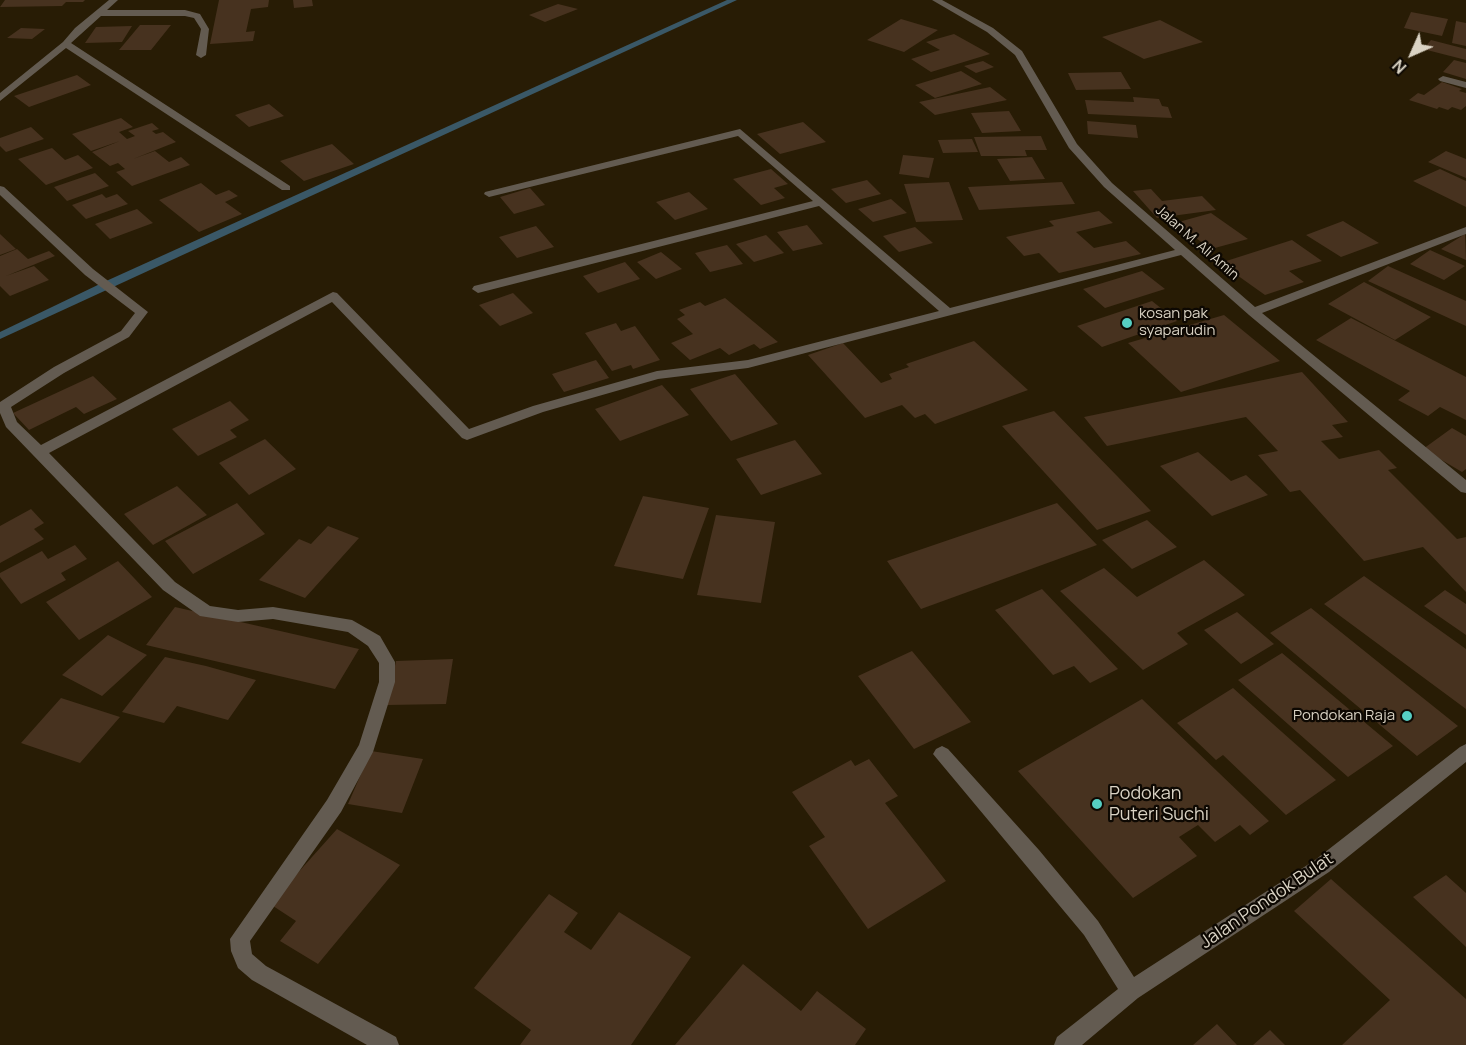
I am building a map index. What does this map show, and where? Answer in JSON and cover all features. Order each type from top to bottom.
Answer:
[{"type":"street","points":[[0,98],[66,44],[78,30],[101,14],[114,0]]},
{"type":"street","name":"Jalan M. Ali Amin","points":[[936,0],[990,30],[1019,53],[1056,121],[1073,146],[1108,186],[1253,312],[1466,488]]},
{"type":"street","points":[[101,14],[185,13],[198,16],[205,29],[201,56]]},
{"type":"street","points":[[66,44],[286,188]]},
{"type":"street","points":[[1443,79],[1466,85]]},
{"type":"street","points":[[489,194],[740,132],[949,313]]},
{"type":"street","points":[[0,189],[89,272],[142,312],[125,334],[59,370],[4,406],[11,424],[169,586],[206,612],[238,616],[273,614],[352,626],[375,641],[387,662],[387,682],[367,747],[334,806],[240,939],[245,961],[259,973],[388,1045]]},
{"type":"street","points":[[478,289],[822,202]]},
{"type":"street","points":[[1253,312],[1466,230]]},
{"type":"street","points":[[40,452],[333,296],[467,435],[538,409],[657,375],[748,364],[1184,251]]},
{"type":"street","name":"Jalan Pondok Bulat","points":[[1065,1045],[1131,991],[1322,866],[1466,752]]},
{"type":"street","points":[[942,754],[1032,856],[1090,928],[1131,991]]},
{"type":"building","points":[[5,0],[85,0],[66,2],[62,6],[0,7]]},
{"type":"building","points":[[219,0],[269,0],[268,7],[251,9],[246,32],[255,31],[253,41],[210,44]]},
{"type":"building","points":[[293,0],[312,0],[313,6],[294,8]]},
{"type":"building","points":[[558,4],[578,9],[545,22],[529,15]]},
{"type":"building","points":[[1411,12],[1448,19],[1442,36],[1404,28]]},
{"type":"building","points":[[901,19],[938,30],[904,52],[867,40]]},
{"type":"building","points":[[1160,20],[1203,42],[1144,59],[1102,37]]},
{"type":"building","points":[[1456,21],[1466,23],[1466,46],[1452,43]]},
{"type":"building","points":[[140,25],[171,25],[151,50],[119,50]]},
{"type":"building","points":[[132,26],[122,42],[85,43],[96,27]]},
{"type":"building","points":[[21,28],[45,29],[32,39],[7,38]]},
{"type":"building","points":[[954,34],[990,54],[931,72],[911,59],[940,50],[926,42]]},
{"type":"building","points":[[1431,40],[1466,49],[1466,60],[1423,49]]},
{"type":"building","points":[[1454,60],[1466,63],[1466,79],[1443,72]]},
{"type":"building","points":[[983,61],[994,67],[976,73],[964,66]]},
{"type":"building","points":[[961,71],[982,84],[935,98],[915,85]]},
{"type":"building","points":[[1121,72],[1131,89],[1076,90],[1068,73]]},
{"type":"building","points":[[77,75],[91,85],[29,107],[14,96]]},
{"type":"building","points":[[1442,82],[1462,89],[1459,91],[1466,93],[1466,106],[1461,110],[1452,107],[1448,110],[1439,107],[1437,109],[1409,100],[1418,93],[1424,95]]},
{"type":"building","points":[[990,87],[1007,100],[935,115],[919,102]]},
{"type":"building","points":[[1133,97],[1159,99],[1162,106],[1168,107],[1172,118],[1088,114],[1085,100],[1134,102]]},
{"type":"building","points":[[269,104],[284,116],[249,127],[235,115]]},
{"type":"building","points":[[1009,111],[1021,131],[982,133],[971,113]]},
{"type":"building","points":[[121,118],[133,127],[119,132],[127,139],[135,136],[128,131],[152,123],[159,129],[152,131],[156,134],[163,132],[176,142],[133,159],[155,151],[169,162],[181,157],[190,165],[132,186],[116,172],[125,169],[118,163],[110,166],[92,152],[120,141],[91,151],[72,134]]},
{"type":"building","points":[[1087,121],[1136,125],[1138,138],[1088,134]]},
{"type":"building","points":[[803,122],[826,142],[780,154],[757,134]]},
{"type":"building","points":[[31,127],[44,139],[6,152],[0,146],[0,138]]},
{"type":"building","points":[[1041,136],[1047,150],[1025,150],[1027,156],[981,156],[974,137]]},
{"type":"building","points":[[972,139],[978,152],[943,153],[938,140]]},
{"type":"building","points":[[332,144],[354,164],[304,181],[280,161]]},
{"type":"building","points":[[52,148],[65,160],[78,155],[93,168],[46,185],[18,159]]},
{"type":"building","points":[[1446,151],[1466,159],[1466,178],[1428,162]]},
{"type":"building","points":[[903,155],[934,158],[929,178],[899,174]]},
{"type":"building","points":[[1032,157],[1045,179],[1010,181],[997,159]]},
{"type":"building","points":[[771,169],[788,184],[774,188],[785,198],[761,205],[733,179]]},
{"type":"building","points":[[1440,169],[1466,181],[1466,207],[1413,181]]},
{"type":"building","points":[[95,173],[109,186],[67,201],[54,187]]},
{"type":"building","points":[[867,180],[881,194],[846,203],[831,189]]},
{"type":"building","points":[[949,182],[963,220],[916,222],[904,184]]},
{"type":"building","points":[[1062,182],[1075,204],[979,210],[968,187]]},
{"type":"building","points":[[201,183],[216,195],[229,190],[238,196],[225,202],[242,214],[199,232],[159,200]]},
{"type":"building","points":[[530,188],[545,205],[514,214],[500,197]]},
{"type":"building","points":[[1151,189],[1162,201],[1202,196],[1216,210],[1157,218],[1133,191]]},
{"type":"building","points":[[689,192],[708,209],[675,220],[656,202]]},
{"type":"building","points":[[102,194],[106,198],[117,194],[128,204],[86,219],[72,205]]},
{"type":"building","points":[[891,199],[907,213],[873,222],[858,209]]},
{"type":"building","points":[[137,209],[153,223],[110,239],[95,224]]},
{"type":"building","points":[[1099,211],[1113,223],[1076,232],[1094,248],[1126,241],[1141,254],[1059,273],[1039,253],[1024,256],[1006,237],[1054,226],[1049,221]]},
{"type":"building","points":[[1211,213],[1248,239],[1211,249],[1175,223]]},
{"type":"building","points":[[1343,221],[1379,243],[1341,257],[1306,235]]},
{"type":"building","points":[[807,225],[823,244],[793,251],[777,232]]},
{"type":"building","points":[[536,226],[554,247],[517,258],[499,237]]},
{"type":"building","points":[[915,227],[933,243],[899,252],[883,236]]},
{"type":"building","points":[[0,234],[16,249],[0,255]]},
{"type":"building","points":[[1465,234],[1466,260],[1441,249]]},
{"type":"building","points":[[766,235],[784,253],[754,262],[736,244]]},
{"type":"building","points":[[1292,240],[1322,261],[1289,271],[1304,282],[1265,295],[1220,263]]},
{"type":"building","points":[[727,245],[743,264],[710,272],[695,253]]},
{"type":"building","points":[[17,249],[28,259],[49,251],[55,256],[6,276],[34,266],[49,280],[10,296],[0,286],[0,256]]},
{"type":"building","points":[[1430,250],[1465,266],[1444,280],[1410,264]]},
{"type":"building","points":[[661,252],[682,269],[656,279],[637,262]]},
{"type":"building","points":[[625,262],[640,279],[598,293],[583,276]]},
{"type":"building","points":[[1388,266],[1466,301],[1466,326],[1368,281]]},
{"type":"building","points":[[1142,271],[1165,289],[1105,308],[1083,289]]},
{"type":"building","points":[[1364,282],[1431,317],[1395,340],[1328,304]]},
{"type":"building","points":[[513,293],[533,313],[500,326],[479,305]]},
{"type":"building","points":[[725,298],[778,342],[760,349],[754,344],[729,355],[720,348],[690,360],[671,343],[693,334],[677,319],[685,315],[679,310],[700,302],[705,306]]},
{"type":"building","name":"kosan pak syaparudin","points":[[1152,301],[1177,321],[1102,347],[1077,326]]},
{"type":"building","points":[[1224,315],[1280,361],[1181,392],[1128,343]]},
{"type":"building","points":[[1351,318],[1466,377],[1466,420],[1440,407],[1428,416],[1398,400],[1410,391],[1316,340]]},
{"type":"building","points":[[616,323],[621,331],[635,326],[660,360],[633,369],[631,365],[612,371],[585,333]]},
{"type":"building","points":[[974,341],[1028,390],[935,424],[925,414],[915,418],[902,405],[865,418],[808,355],[843,343],[881,383],[892,379],[889,374],[909,367],[906,364]]},
{"type":"building","points":[[596,360],[609,378],[564,392],[552,374]]},
{"type":"building","points":[[1302,372],[1348,422],[1332,425],[1343,437],[1321,441],[1339,459],[1379,450],[1397,468],[1388,470],[1457,539],[1466,537],[1466,592],[1423,547],[1364,561],[1300,490],[1290,492],[1258,455],[1278,451],[1246,417],[1107,446],[1084,417]]},
{"type":"building","points":[[735,374],[778,424],[731,441],[690,389]]},
{"type":"building","points":[[93,376],[117,399],[84,414],[76,407],[29,430],[13,413]]},
{"type":"building","points":[[662,385],[689,415],[620,441],[595,409]]},
{"type":"building","points":[[230,401],[249,420],[230,430],[237,437],[198,456],[172,429]]},
{"type":"building","points":[[1054,411],[1151,511],[1097,530],[1002,426]]},
{"type":"building","points":[[1452,428],[1466,436],[1466,469],[1462,472],[1423,449]]},
{"type":"building","points":[[265,439],[296,469],[249,495],[219,463]]},
{"type":"building","points":[[795,440],[822,474],[761,495],[736,459]]},
{"type":"building","points":[[1198,452],[1231,481],[1246,475],[1268,495],[1212,516],[1160,466]]},
{"type":"building","points":[[177,486],[207,515],[153,545],[124,514]]},
{"type":"building","points":[[643,496],[709,508],[683,579],[614,566]]},
{"type":"building","points":[[237,503],[265,534],[193,574],[165,541]]},
{"type":"building","points":[[1057,503],[1097,545],[921,609],[887,561]]},
{"type":"building","points":[[31,509],[44,523],[34,529],[44,539],[0,563],[0,526]]},
{"type":"building","points":[[716,515],[775,522],[761,603],[697,595]]},
{"type":"building","points":[[1147,520],[1177,547],[1132,569],[1102,540]]},
{"type":"building","points":[[328,526],[359,538],[305,598],[259,580],[299,539],[311,544]]},
{"type":"building","points":[[75,545],[87,559],[61,573],[66,580],[21,604],[0,577],[0,573],[42,551],[48,559]]},
{"type":"building","points":[[1204,560],[1245,595],[1177,633],[1188,644],[1143,670],[1060,591],[1104,568],[1137,597]]},
{"type":"building","points":[[118,561],[152,597],[79,640],[46,602]]},
{"type":"building","points":[[1364,576],[1466,649],[1466,709],[1324,604]]},
{"type":"building","points":[[1042,589],[1118,669],[1090,683],[1074,666],[1053,675],[995,610]]},
{"type":"building","points":[[1445,590],[1466,604],[1466,635],[1424,606]]},
{"type":"building","points":[[175,607],[359,649],[335,689],[146,645]]},
{"type":"building","points":[[1311,608],[1458,726],[1417,756],[1270,633]]},
{"type":"building","points":[[1237,612],[1274,644],[1241,664],[1204,630]]},
{"type":"building","points":[[108,635],[147,655],[102,696],[62,675]]},
{"type":"building","points":[[912,651],[971,722],[914,749],[858,676]]},
{"type":"building","points":[[1282,653],[1393,746],[1348,777],[1238,680]]},
{"type":"building","points":[[165,657],[256,680],[228,720],[177,706],[164,723],[122,712]]},
{"type":"building","points":[[453,659],[446,704],[387,705],[396,661]]},
{"type":"building","points":[[1233,688],[1336,780],[1286,815],[1223,755],[1216,760],[1177,723]]},
{"type":"building","points":[[61,698],[120,717],[80,763],[21,743]]},
{"type":"building","points":[[1142,699],[1269,821],[1250,835],[1240,825],[1215,842],[1198,825],[1179,837],[1197,856],[1133,898],[1018,771]]},
{"type":"building","points":[[371,751],[423,759],[402,813],[348,804]]},
{"type":"building","points":[[869,759],[898,796],[885,803],[946,881],[868,929],[809,846],[825,837],[792,792],[851,760],[855,766]]},
{"type":"building","points":[[337,829],[400,865],[318,964],[280,941],[296,921],[270,904]]},
{"type":"building","points":[[1446,875],[1466,893],[1466,947],[1413,897]]},
{"type":"building","points":[[1331,879],[1466,999],[1466,1045],[1342,1045],[1390,1000],[1294,911]]},
{"type":"building","points":[[549,894],[578,913],[564,932],[591,950],[619,912],[691,957],[631,1045],[520,1045],[531,1030],[474,988]]},
{"type":"building","points":[[743,964],[801,1011],[817,991],[866,1029],[855,1045],[675,1045]]},
{"type":"building","points":[[1217,1024],[1237,1045],[1193,1045]]},
{"type":"building","points":[[1270,1030],[1285,1045],[1253,1045]]},
{"type":"waterway","points":[[0,336],[108,284],[733,0]]},
{"type":"place","name":"kosan pak syaparudin","points":[[1127,323]]},
{"type":"place","name":"Pondokan Raja","points":[[1407,716]]},
{"type":"place","name":"Podokan Puteri Suchi","points":[[1097,804]]}]
